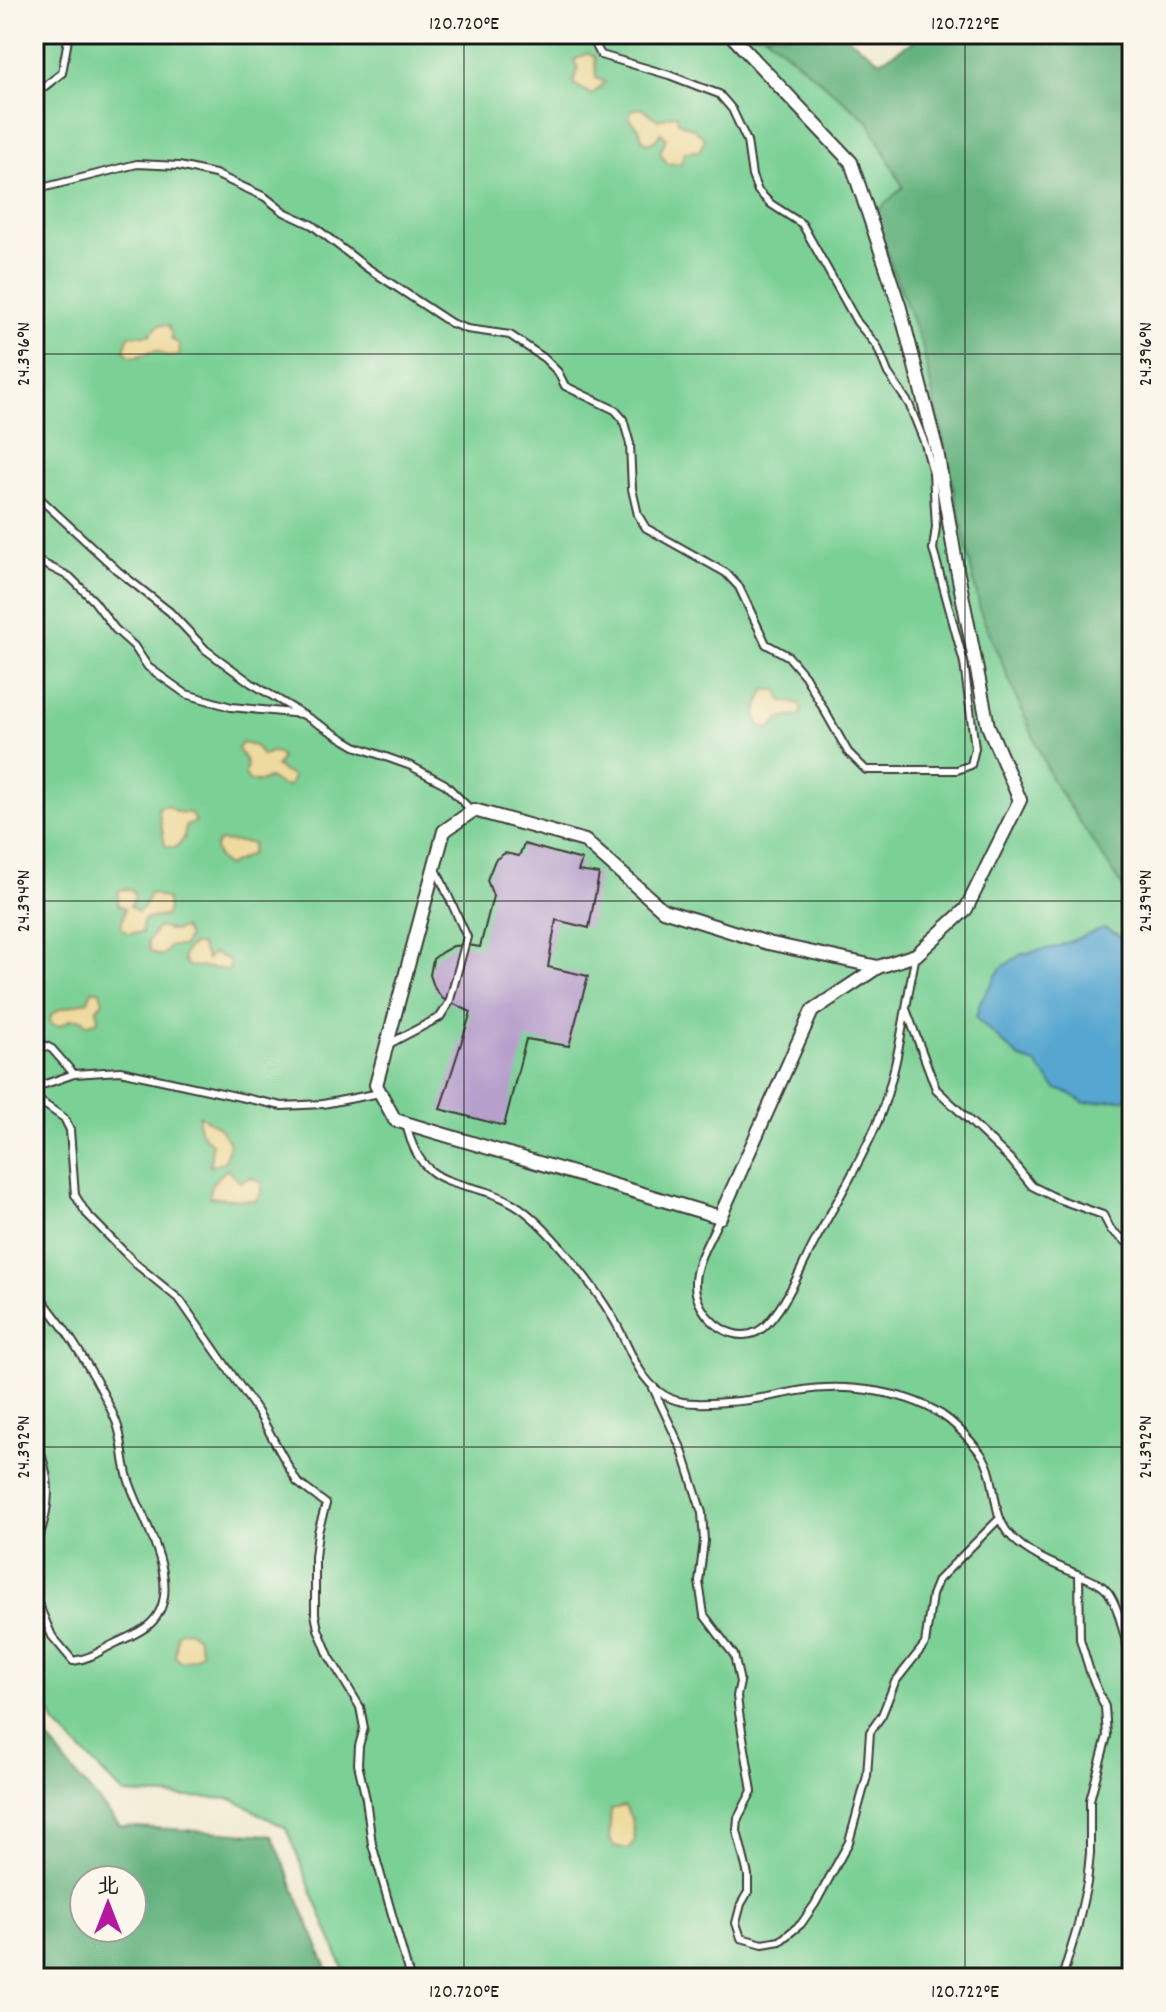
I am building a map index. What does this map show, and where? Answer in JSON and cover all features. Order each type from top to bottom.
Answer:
[{"type":"street","points":[[730,34],[851,162],[900,308],[937,451],[988,726],[1020,800],[966,909],[916,955],[878,967],[812,1011],[720,1217],[395,1120],[376,1085],[444,831],[472,811],[585,841],[663,910],[768,943],[878,967]]},
{"type":"lane","points":[[34,88],[44,87],[62,73],[69,34]]},
{"type":"lane","points":[[34,190],[137,164],[179,166],[215,174],[265,197],[284,212],[312,225],[366,267],[451,323],[467,329],[510,335],[535,350],[558,372],[565,386],[615,410],[623,419],[630,444],[632,489],[638,515],[646,528],[726,573],[739,587],[766,644],[788,656],[805,676],[848,752],[866,770],[945,771],[971,765],[975,748],[964,663],[933,549],[936,527],[933,473],[909,404],[888,373],[877,346],[857,322],[802,224],[771,204],[758,191],[752,176],[747,141],[732,109],[719,94],[601,55],[590,34]]},
{"type":"lane","points":[[34,493],[118,571],[170,612],[206,650],[251,683],[355,746],[411,766],[445,784],[472,811]]},
{"type":"lane","points":[[34,559],[70,577],[134,646],[148,667],[186,694],[231,707],[302,714]]},
{"type":"lane","points":[[386,1045],[440,1017],[454,988],[467,937],[435,866]]},
{"type":"lane","points":[[720,1217],[695,1271],[696,1299],[701,1311],[718,1327],[728,1333],[751,1333],[767,1324],[789,1293],[879,1119],[894,1066],[916,955]]},
{"type":"lane","points":[[905,1006],[936,1089],[1011,1160],[1032,1186],[1103,1215],[1111,1230],[1132,1246]]},
{"type":"lane","points":[[34,1040],[52,1049],[74,1074]]},
{"type":"lane","points":[[34,1088],[74,1074],[120,1071],[282,1106],[334,1102],[380,1093]]},
{"type":"lane","points":[[34,1097],[64,1118],[70,1130],[75,1195],[86,1213],[136,1264],[180,1300],[258,1412],[297,1482],[326,1504],[315,1557],[315,1614],[329,1656],[360,1707],[364,1728],[358,1764],[372,1844],[410,1978]]},
{"type":"lane","points":[[406,1123],[411,1146],[435,1173],[451,1183],[505,1199],[529,1215],[563,1251],[613,1317],[653,1388],[682,1450],[702,1513],[704,1541],[699,1582],[704,1615],[734,1655],[740,1682],[737,1696],[752,1791],[738,1818],[737,1831],[748,1875],[748,1892],[736,1923],[741,1938],[763,1944],[780,1941],[801,1924],[815,1904],[849,1842],[867,1776],[870,1732],[882,1715],[895,1682],[925,1644],[932,1595],[938,1580],[1000,1518]]},
{"type":"lane","points":[[34,1285],[41,1300],[65,1329],[115,1419],[123,1441],[129,1481],[159,1556],[164,1578],[164,1600],[152,1622],[138,1633],[90,1658],[73,1661],[52,1636],[34,1594]]},
{"type":"lane","points":[[653,1388],[673,1400],[708,1403],[759,1401],[799,1391],[880,1391],[948,1419],[981,1453],[992,1482],[1000,1518],[1009,1535],[1053,1564],[1099,1583],[1109,1593],[1132,1660]]},
{"type":"lane","points":[[34,1437],[44,1461],[48,1504],[46,1520],[34,1551]]},
{"type":"lane","points":[[1062,1978],[1087,1883],[1090,1800],[1107,1736],[1105,1707],[1080,1639],[1079,1575]]},
{"type":"green space","points":[[34,34],[825,34],[847,50],[1132,643],[1132,1978],[347,1978],[286,1828],[232,1799],[124,1794],[55,1724],[34,1678]]},
{"type":"green space","points":[[764,34],[843,34],[880,61],[926,34],[1132,34],[1132,901],[1052,780],[981,614],[922,345],[872,216],[903,187],[868,121]]},
{"type":"green space","points":[[34,1719],[66,1763],[120,1826],[272,1835],[331,1978],[34,1978]]},
{"type":"sand","points":[[588,53],[595,57],[596,78],[605,82],[592,95],[574,84],[578,69],[574,60]]},
{"type":"sand","points":[[641,108],[658,120],[677,114],[678,122],[694,129],[705,139],[699,151],[685,152],[681,163],[668,164],[660,153],[666,138],[661,133],[655,141],[647,144],[639,128],[629,119],[631,110]]},
{"type":"sand","points":[[159,325],[168,325],[171,339],[179,344],[180,355],[168,357],[157,351],[135,357],[124,350],[129,335],[149,335]]},
{"type":"sand","points":[[764,690],[778,690],[782,701],[800,704],[802,711],[798,716],[780,718],[769,730],[759,725],[756,714]]},
{"type":"sand","points":[[242,743],[255,746],[262,756],[272,752],[279,754],[280,762],[276,767],[293,777],[289,786],[282,786],[269,778],[260,782],[249,781],[245,775],[247,763],[238,749]]},
{"type":"sand","points":[[166,805],[177,812],[191,813],[196,822],[186,826],[184,839],[175,848],[165,846],[158,808]]},
{"type":"sand","points":[[219,841],[253,844],[251,854],[227,866],[220,860],[215,847]]},
{"type":"sand","points":[[132,890],[135,898],[130,906],[138,912],[144,907],[150,893],[167,899],[165,916],[145,919],[142,933],[127,933],[121,927],[125,908],[118,905],[118,891]]},
{"type":"sand","points":[[158,927],[174,931],[183,928],[188,937],[183,946],[170,946],[160,956],[150,951],[148,941]]},
{"type":"sand","points":[[192,945],[200,945],[207,959],[213,953],[229,960],[230,970],[188,966],[183,959],[185,951]]},
{"type":"sand","points":[[92,991],[100,991],[103,1002],[97,1008],[98,1021],[87,1025],[82,1019],[72,1019],[59,1026],[50,1023],[51,1015],[60,1009],[88,1001]]},
{"type":"sand","points":[[199,1115],[218,1127],[230,1142],[225,1161],[210,1167],[212,1143],[201,1131]]},
{"type":"sand","points":[[227,1169],[240,1182],[251,1177],[261,1182],[261,1194],[255,1201],[209,1197],[211,1184]]},
{"type":"sand","points":[[188,1630],[197,1637],[202,1652],[195,1658],[181,1662],[175,1656],[178,1632]]},
{"type":"sand","points":[[625,1806],[632,1820],[635,1840],[629,1849],[614,1846],[609,1838],[611,1809]]},
{"type":"water","points":[[1104,928],[1132,946],[1132,1094],[1125,1099],[1084,1103],[1056,1089],[1036,1064],[1021,1059],[976,1018],[980,1002],[1001,968],[1022,954],[1056,947]]},
{"type":"building","points":[[524,844],[582,860],[578,871],[599,874],[589,928],[556,920],[548,967],[588,976],[569,1046],[526,1039],[504,1126],[440,1109],[471,1012],[443,999],[430,975],[433,959],[442,952],[453,946],[480,947],[493,896],[487,880],[495,860],[505,853],[519,856]]}]
